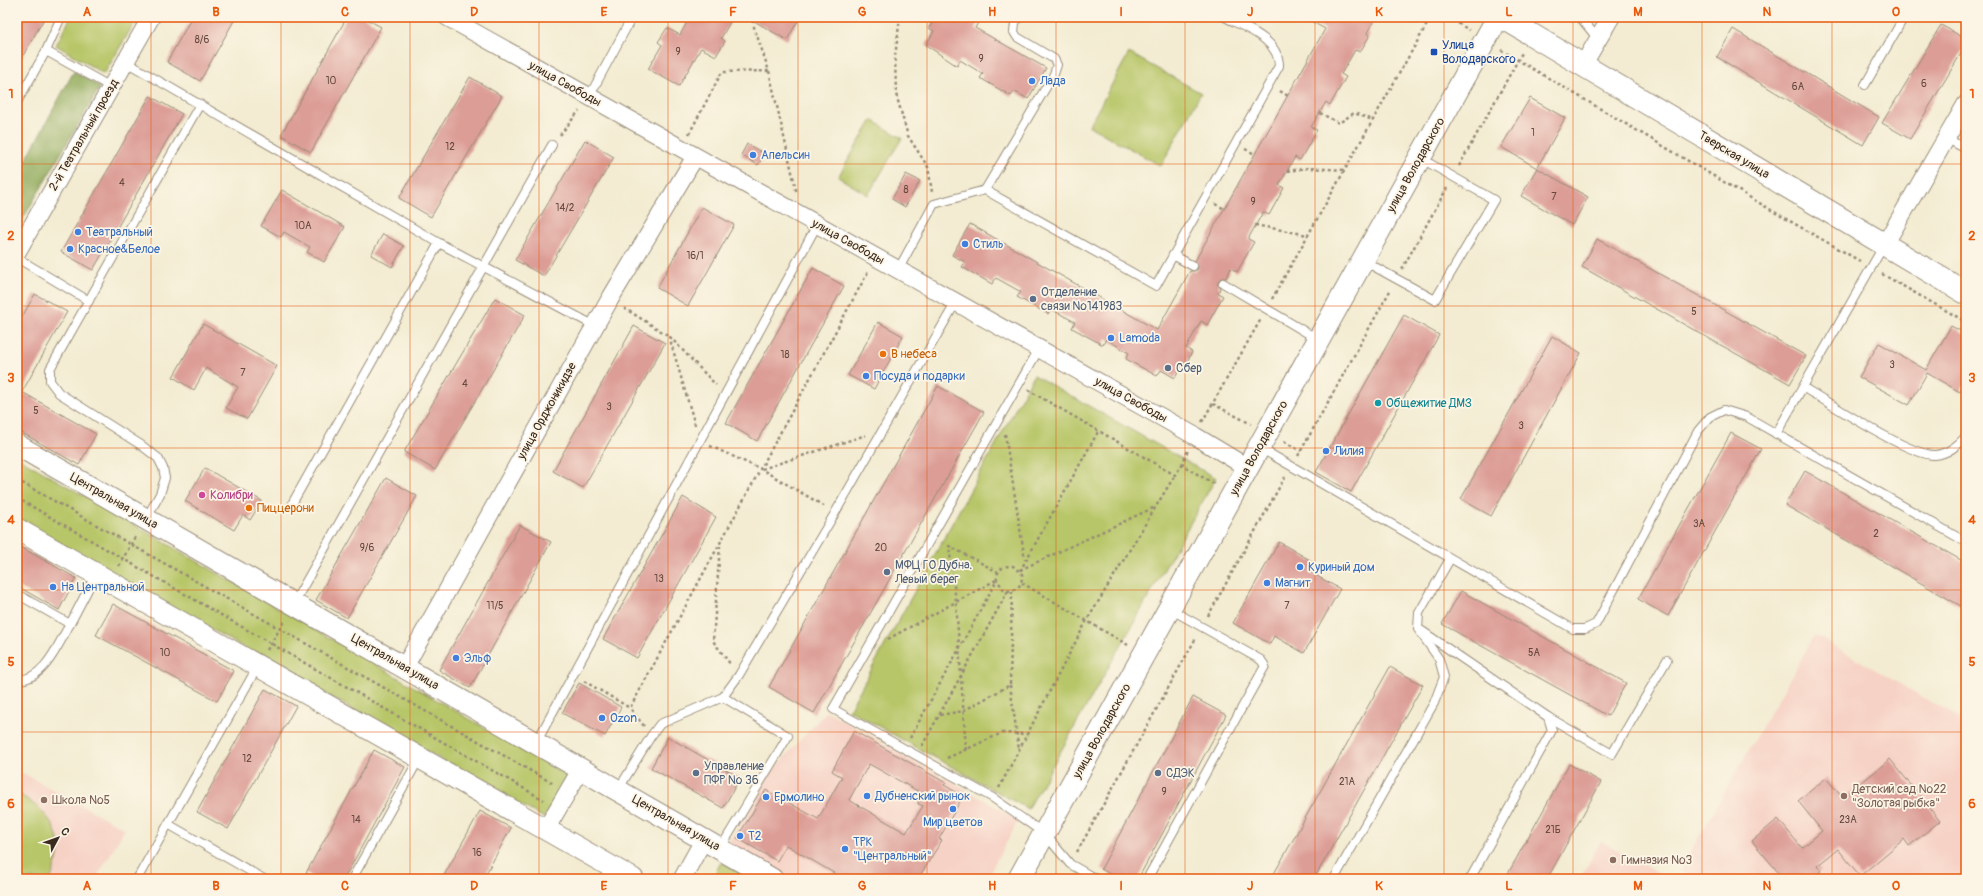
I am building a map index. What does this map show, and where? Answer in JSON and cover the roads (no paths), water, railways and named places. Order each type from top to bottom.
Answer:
[{"type":"main road","name":"улица Володарского","points":[[1019,879],[1260,448],[1498,17]]},
{"type":"main road","name":"Тверская улица","points":[[1502,17],[1966,293]]},
{"type":"street","name":"2-й Театральный проезд","points":[[17,252],[151,17]]},
{"type":"street","name":"улица Свободы","points":[[447,17],[589,98],[1195,436],[1248,468]]},
{"type":"street","points":[[1583,65],[1611,17]]},
{"type":"street","points":[[1884,244],[1966,104]]},
{"type":"street","name":"улица Орджоникидзе","points":[[404,668],[610,299],[688,153]]},
{"type":"street","name":"Центральная улица","points":[[17,445],[772,879]]},
{"type":"street","points":[[17,529],[633,879]]},
{"type":"street","points":[[546,829],[581,769]]},
{"type":"street","points":[[682,879],[712,844]]},
{"type":"lane","points":[[17,102],[46,51],[61,17]]},
{"type":"lane","points":[[589,98],[632,17]]},
{"type":"lane","points":[[898,270],[934,204],[985,190],[1054,74],[1057,65],[1054,59],[1017,37],[1014,32],[1014,23],[1018,17]]},
{"type":"lane","points":[[985,190],[1156,286],[1279,66],[1279,57],[1263,38],[1225,17]]},
{"type":"lane","points":[[1580,17],[1598,39]]},
{"type":"lane","points":[[1865,85],[1904,17]]},
{"type":"lane","points":[[46,51],[111,87]]},
{"type":"lane","points":[[126,62],[439,243],[595,326]]},
{"type":"lane","points":[[146,519],[160,494],[165,478],[163,468],[158,458],[141,445],[59,393],[50,381],[50,369],[200,104]]},
{"type":"lane","points":[[1946,138],[1966,149]]},
{"type":"lane","points":[[294,604],[552,145]]},
{"type":"lane","points":[[1363,260],[1434,300],[1494,200],[1420,158]]},
{"type":"lane","points":[[536,743],[724,394],[810,221]]},
{"type":"lane","points":[[293,502],[439,243]]},
{"type":"lane","points":[[1776,434],[1804,388],[1884,244]]},
{"type":"lane","points":[[1173,255],[1193,266]]},
{"type":"lane","points":[[17,258],[89,301]]},
{"type":"lane","points":[[1223,283],[1319,340]]},
{"type":"lane","points":[[618,790],[660,724],[723,697],[738,675],[835,513],[956,302]]},
{"type":"lane","points":[[1039,349],[833,709],[993,798],[1045,834],[1070,864],[1096,879]]},
{"type":"lane","points":[[1804,388],[1907,448],[1936,455],[1959,446],[1966,436]]},
{"type":"lane","points":[[1260,448],[1573,629],[1585,629],[1596,624],[1698,431],[1710,417],[1724,410],[1747,417],[1966,542]]},
{"type":"lane","points":[[1334,879],[1434,703],[1444,677],[1439,659],[1418,629],[1419,613],[1450,558]]},
{"type":"lane","points":[[17,680],[26,680],[46,664],[70,624],[103,578]]},
{"type":"lane","points":[[17,594],[70,624]]},
{"type":"lane","points":[[1147,879],[1265,666],[1261,660],[1169,609]]},
{"type":"lane","points":[[1418,629],[1548,717],[1612,754],[1667,660]]},
{"type":"lane","points":[[138,879],[258,666]]},
{"type":"lane","points":[[712,844],[788,736],[723,697]]},
{"type":"lane","points":[[1470,879],[1552,730],[1548,717]]},
{"type":"lane","points":[[352,879],[420,757]]},
{"type":"lane","points":[[168,824],[264,879]]},
{"type":"place","name":"Улица Володарского","points":[[1434,52]]},
{"type":"place","name":"Лада","points":[[1032,81]]},
{"type":"place","name":"Апельсин","points":[[753,155]]},
{"type":"place","name":"Театральный","points":[[78,232]]},
{"type":"place","name":"Стиль","points":[[965,244]]},
{"type":"place","name":"Красное&Белое","points":[[70,249]]},
{"type":"place","name":"Отделение связи №141983","points":[[1033,299]]},
{"type":"place","name":"Lamoda","points":[[1111,338]]},
{"type":"place","name":"В небеса","points":[[883,354]]},
{"type":"place","name":"Сбер","points":[[1168,368]]},
{"type":"place","name":"Посуда и подарки","points":[[866,376]]},
{"type":"place","name":"Общежитие ДМЗ","points":[[1378,403]]},
{"type":"place","name":"Лилия","points":[[1326,451]]},
{"type":"place","name":"Колибри","points":[[202,495]]},
{"type":"place","name":"Пиццерони","points":[[249,508]]},
{"type":"place","name":"Куриный дом","points":[[1300,567]]},
{"type":"place","name":"МФЦ ГО Дубна. Левый берег","points":[[887,572]]},
{"type":"place","name":"Магнит","points":[[1267,583]]},
{"type":"place","name":"На Центральной","points":[[53,587]]},
{"type":"place","name":"Эльф","points":[[456,658]]},
{"type":"place","name":"Ozon","points":[[602,718]]},
{"type":"place","name":"Управление ПФР № 36","points":[[696,773]]},
{"type":"place","name":"СДЭК","points":[[1158,773]]},
{"type":"place","name":"Дубненский рынок","points":[[867,796]]},
{"type":"place","name":"Детский сад №22 \"Золотая рыбка\"","points":[[1844,796]]},
{"type":"place","name":"Ермолино","points":[[766,797]]},
{"type":"place","name":"Школа №5","points":[[44,800]]},
{"type":"place","name":"Мир цветов","points":[[953,809]]},
{"type":"place","name":"T2","points":[[740,836]]},
{"type":"place","name":"ТРК \"Центральный\"","points":[[845,849]]},
{"type":"place","name":"Гимназия №3","points":[[1613,860]]}]
